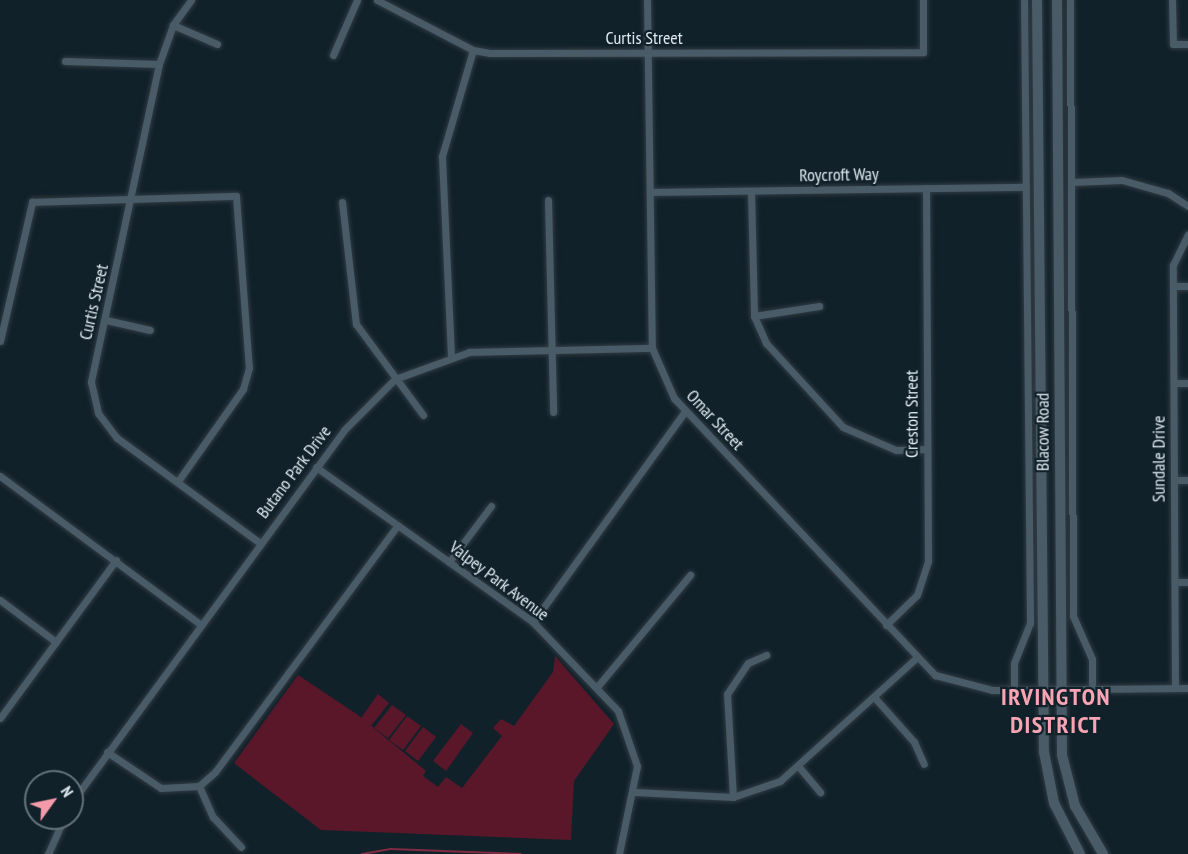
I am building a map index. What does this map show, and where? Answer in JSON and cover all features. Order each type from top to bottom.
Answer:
[{"type":"main road","name":"Blacow Road","points":[[1037,0],[1044,689],[1048,781],[1080,854]]},
{"type":"main road","name":"Blacow Road","points":[[1057,0],[1061,689],[1067,782],[1083,823],[1103,854]]},
{"type":"street","name":"Curtis Street","points":[[191,0],[173,24],[159,64],[133,197],[91,382],[98,413],[117,438],[260,543]]},
{"type":"street","points":[[333,55],[357,0]]},
{"type":"street","name":"Curtis Street","points":[[377,0],[473,50],[647,53],[923,52],[923,0]]},
{"type":"street","name":"Omar Street","points":[[647,0],[652,192],[652,348],[663,382],[685,411],[886,625],[915,659],[935,675],[964,685],[1014,690],[1188,688]]},
{"type":"street","name":"Blacow Road","points":[[1014,690],[1014,663],[1030,623],[1024,0]]},
{"type":"street","name":"Blacow Road","points":[[1070,0],[1073,616],[1092,659],[1092,689]]},
{"type":"street","points":[[1172,0],[1173,44],[1188,44]]},
{"type":"street","points":[[173,24],[217,44]]},
{"type":"street","points":[[452,356],[442,156],[473,50]]},
{"type":"street","points":[[65,61],[159,64]]},
{"type":"street","points":[[1072,182],[1122,180],[1168,194],[1188,206]]},
{"type":"street","name":"Roycroft Way","points":[[652,192],[1026,187]]},
{"type":"street","name":"Creston Street","points":[[886,625],[925,581],[926,189]]},
{"type":"street","points":[[751,191],[754,316],[766,343],[843,427],[896,450],[927,449]]},
{"type":"street","points":[[0,341],[32,202],[133,197],[236,196],[249,368],[243,389],[178,481]]},
{"type":"street","points":[[548,200],[553,412]]},
{"type":"street","points":[[342,202],[356,324],[423,415]]},
{"type":"street","name":"Sundale Drive","points":[[1175,688],[1173,265],[1188,234]]},
{"type":"street","points":[[1173,286],[1188,286]]},
{"type":"street","points":[[754,316],[819,306]]},
{"type":"street","points":[[106,320],[150,330]]},
{"type":"street","name":"Butano Park Drive","points":[[84,784],[316,467],[395,379],[452,356],[551,350],[652,348]]},
{"type":"street","points":[[1174,383],[1188,383]]},
{"type":"street","points":[[533,622],[685,411]]},
{"type":"street","name":"Valpey Park Avenue","points":[[316,467],[533,622],[597,687],[630,736],[637,766],[635,792],[619,854]]},
{"type":"street","points":[[0,476],[201,625]]},
{"type":"street","points":[[1174,480],[1188,480]]},
{"type":"street","points":[[449,562],[491,506]]},
{"type":"street","points":[[107,752],[161,788],[199,786],[215,772],[398,525]]},
{"type":"street","points":[[0,718],[116,560]]},
{"type":"street","points":[[597,687],[690,575]]},
{"type":"street","points":[[1175,582],[1188,582]]},
{"type":"street","points":[[0,600],[56,642]]},
{"type":"street","points":[[733,796],[727,694],[748,663],[766,655]]},
{"type":"street","points":[[635,792],[733,796],[762,789],[799,767],[915,659]]},
{"type":"street","points":[[875,698],[914,742],[924,764]]},
{"type":"street","points":[[799,767],[820,792]]},
{"type":"street","points":[[199,786],[213,817],[241,847]]},
{"type":"street","points":[[48,854],[59,830]]},
{"type":"shaded area","points":[[555,656],[614,724],[574,781],[571,840],[321,830],[234,763],[298,675],[358,715],[426,771],[423,776],[438,787],[446,777],[462,788],[502,736],[493,728],[501,719],[514,726],[553,672]]},
{"type":"shaded area","points":[[378,694],[389,703],[371,726],[361,718]]},
{"type":"shaded area","points":[[392,705],[406,715],[388,738],[374,728]]},
{"type":"shaded area","points":[[407,716],[421,726],[403,750],[389,740]]},
{"type":"shaded area","points":[[461,724],[473,733],[446,771],[433,761]]},
{"type":"shaded area","points":[[423,727],[436,737],[418,761],[405,751]]},
{"type":"waterway","points":[[362,854],[391,849],[521,854]]},
{"type":"district","name":"IRVINGTON DISTRICT","points":[[1056,711]]}]
